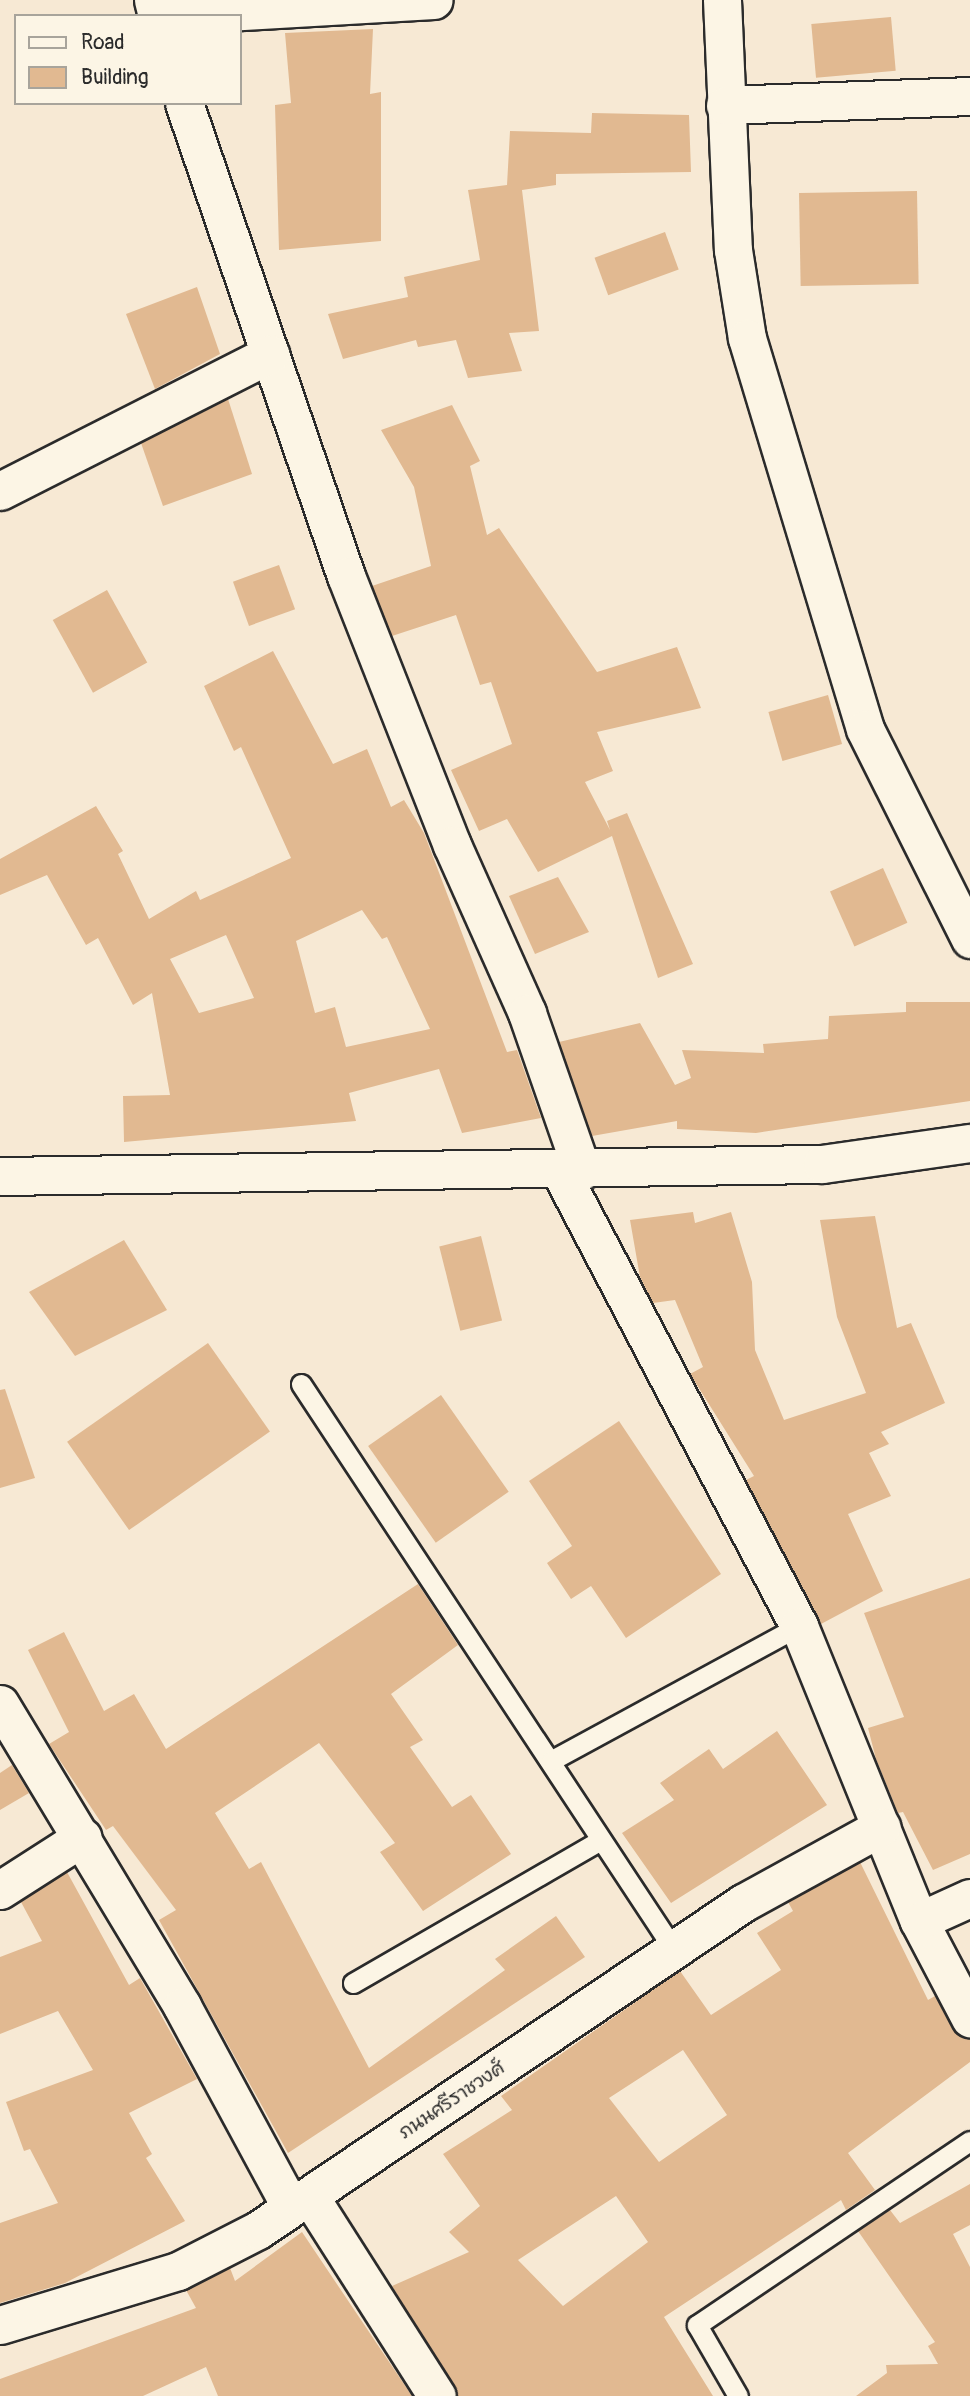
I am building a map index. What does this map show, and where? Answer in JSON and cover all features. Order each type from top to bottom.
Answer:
[{"type":"street","points":[[192,14],[434,0]]},
{"type":"street","points":[[722,0],[733,250],[747,338],[865,729],[970,939]]},
{"type":"street","points":[[725,105],[970,96]]},
{"type":"street","points":[[185,105],[346,576],[452,845],[527,1013],[571,1171],[799,1626],[919,1921],[970,2018]]},
{"type":"street","points":[[0,491],[270,354]]},
{"type":"street","points":[[0,1177],[571,1171],[822,1164],[970,1143]]},
{"type":"street","points":[[0,1704],[83,1837],[300,2201],[437,2396]]},
{"type":"street","name":"ภนนศรีราชวงศ์","points":[[0,2325],[178,2271],[258,2230],[743,1903],[881,1827]]},
{"type":"street","points":[[0,1890],[83,1837]]},
{"type":"street","points":[[919,1921],[970,1898]]},
{"type":"lane","points":[[301,1384],[552,1760],[674,1950]]},
{"type":"lane","points":[[552,1760],[799,1626]]},
{"type":"lane","points":[[353,1983],[601,1840]]},
{"type":"lane","points":[[738,2396],[697,2325],[970,2141]]},
{"type":"building","points":[[891,17],[896,71],[816,78],[811,24]]},
{"type":"building","points":[[373,29],[370,94],[381,92],[381,241],[279,250],[275,105],[291,103],[285,33]]},
{"type":"building","points":[[592,113],[689,115],[691,172],[556,174],[556,185],[522,190],[539,331],[509,333],[522,371],[468,378],[456,340],[418,347],[416,340],[343,359],[328,314],[408,297],[404,277],[480,260],[468,190],[507,185],[510,131],[591,133]]},
{"type":"building","points":[[917,191],[919,284],[801,286],[799,193]]},
{"type":"building","points":[[665,232],[679,270],[608,295],[595,258]]},
{"type":"building","points":[[197,287],[220,354],[155,389],[126,314]]},
{"type":"building","points":[[228,399],[252,474],[163,506],[141,443]]},
{"type":"building","points":[[452,405],[480,461],[470,466],[487,535],[499,528],[597,672],[677,647],[701,708],[597,732],[613,771],[585,782],[610,830],[607,821],[627,813],[693,964],[658,978],[612,836],[538,872],[507,819],[479,831],[451,770],[512,744],[491,682],[480,685],[456,615],[392,636],[372,586],[431,566],[414,487],[381,430]]},
{"type":"building","points":[[279,565],[295,609],[249,626],[233,582]]},
{"type":"building","points":[[107,590],[147,663],[93,693],[53,620]]},
{"type":"building","points":[[273,651],[333,764],[367,749],[391,807],[404,800],[424,833],[507,1052],[517,1050],[541,1118],[462,1133],[439,1069],[349,1093],[356,1121],[124,1142],[123,1096],[170,1095],[152,993],[133,1005],[98,938],[86,945],[47,875],[0,895],[0,859],[96,806],[123,851],[118,854],[149,919],[196,891],[200,900],[291,858],[241,747],[234,751],[204,686]],"holes":[[[362,910],[382,939],[387,937],[430,1029],[346,1047],[335,1007],[315,1013],[296,941]],[[226,935],[254,998],[199,1013],[170,959]]]},
{"type":"building","points":[[828,695],[842,744],[782,761],[768,712]]},
{"type":"building","points":[[883,868],[907,923],[854,946],[830,892]]},
{"type":"building","points":[[558,877],[589,932],[535,954],[509,896]]},
{"type":"building","points":[[906,1002],[970,1002],[970,1101],[756,1133],[677,1129],[677,1121],[592,1136],[559,1042],[640,1023],[675,1085],[691,1078],[682,1050],[764,1053],[763,1044],[828,1039],[829,1016],[906,1012]]},
{"type":"building","points":[[693,1212],[695,1223],[731,1212],[752,1282],[755,1350],[784,1420],[866,1393],[837,1317],[820,1220],[875,1216],[897,1328],[911,1323],[945,1403],[881,1432],[889,1444],[869,1453],[891,1496],[848,1514],[883,1591],[821,1624],[746,1480],[754,1476],[690,1374],[703,1367],[675,1300],[653,1303],[640,1277],[630,1220]]},
{"type":"building","points":[[481,1236],[502,1320],[460,1331],[439,1246]]},
{"type":"building","points":[[124,1240],[167,1310],[75,1356],[29,1292]]},
{"type":"building","points":[[208,1343],[270,1431],[129,1530],[67,1442]]},
{"type":"building","points":[[5,1389],[35,1478],[0,1488],[0,1390]]},
{"type":"building","points":[[441,1395],[509,1492],[436,1543],[368,1446]]},
{"type":"building","points":[[619,1421],[721,1574],[626,1638],[591,1586],[571,1599],[547,1563],[572,1546],[529,1481]]},
{"type":"building","points":[[970,1578],[970,1854],[933,1870],[903,1812],[898,1813],[876,1759],[868,1728],[904,1717],[864,1613]]},
{"type":"building","points":[[418,1584],[458,1645],[391,1694],[423,1740],[410,1747],[452,1807],[471,1795],[511,1854],[423,1911],[380,1852],[395,1843],[319,1743],[215,1813],[249,1869],[261,1862],[369,2068],[505,1970],[495,1959],[556,1916],[585,1957],[288,2153],[159,1920],[176,1910],[113,1826],[106,1830],[49,1744],[69,1732],[28,1650],[64,1632],[104,1711],[134,1694],[166,1749]]},
{"type":"building","points":[[777,1731],[827,1805],[671,1903],[622,1833],[674,1800],[660,1783],[709,1749],[723,1769]]},
{"type":"building","points":[[12,1765],[29,1793],[0,1810],[0,1773]]},
{"type":"building","points":[[860,1862],[928,2000],[935,1996],[952,2028],[970,2039],[970,2062],[848,2153],[875,2190],[846,2210],[841,2200],[664,2317],[713,2396],[458,2396],[392,2286],[469,2252],[449,2232],[480,2206],[443,2154],[512,2110],[501,2096],[680,1971],[711,2015],[781,1970],[757,1933],[793,1911],[788,1902]],"holes":[[[683,2050],[727,2115],[659,2162],[609,2098]],[[616,2196],[648,2242],[563,2306],[518,2260]]]},
{"type":"building","points":[[67,1872],[129,1985],[140,1978],[197,2079],[129,2113],[152,2154],[146,2158],[185,2221],[65,2283],[0,2303],[0,2223],[58,2203],[30,2149],[24,2151],[6,2102],[93,2070],[58,2011],[0,2034],[0,1957],[42,1941],[21,1902]]},
{"type":"building","points":[[970,2184],[970,2225],[953,2234],[970,2267],[970,2396],[856,2396],[887,2373],[886,2365],[938,2364],[928,2346],[935,2342],[858,2231],[890,2210],[900,2223]]},
{"type":"building","points":[[302,2232],[412,2396],[218,2396],[206,2367],[143,2396],[0,2396],[0,2379],[196,2308],[186,2290],[230,2268],[235,2281]]}]
